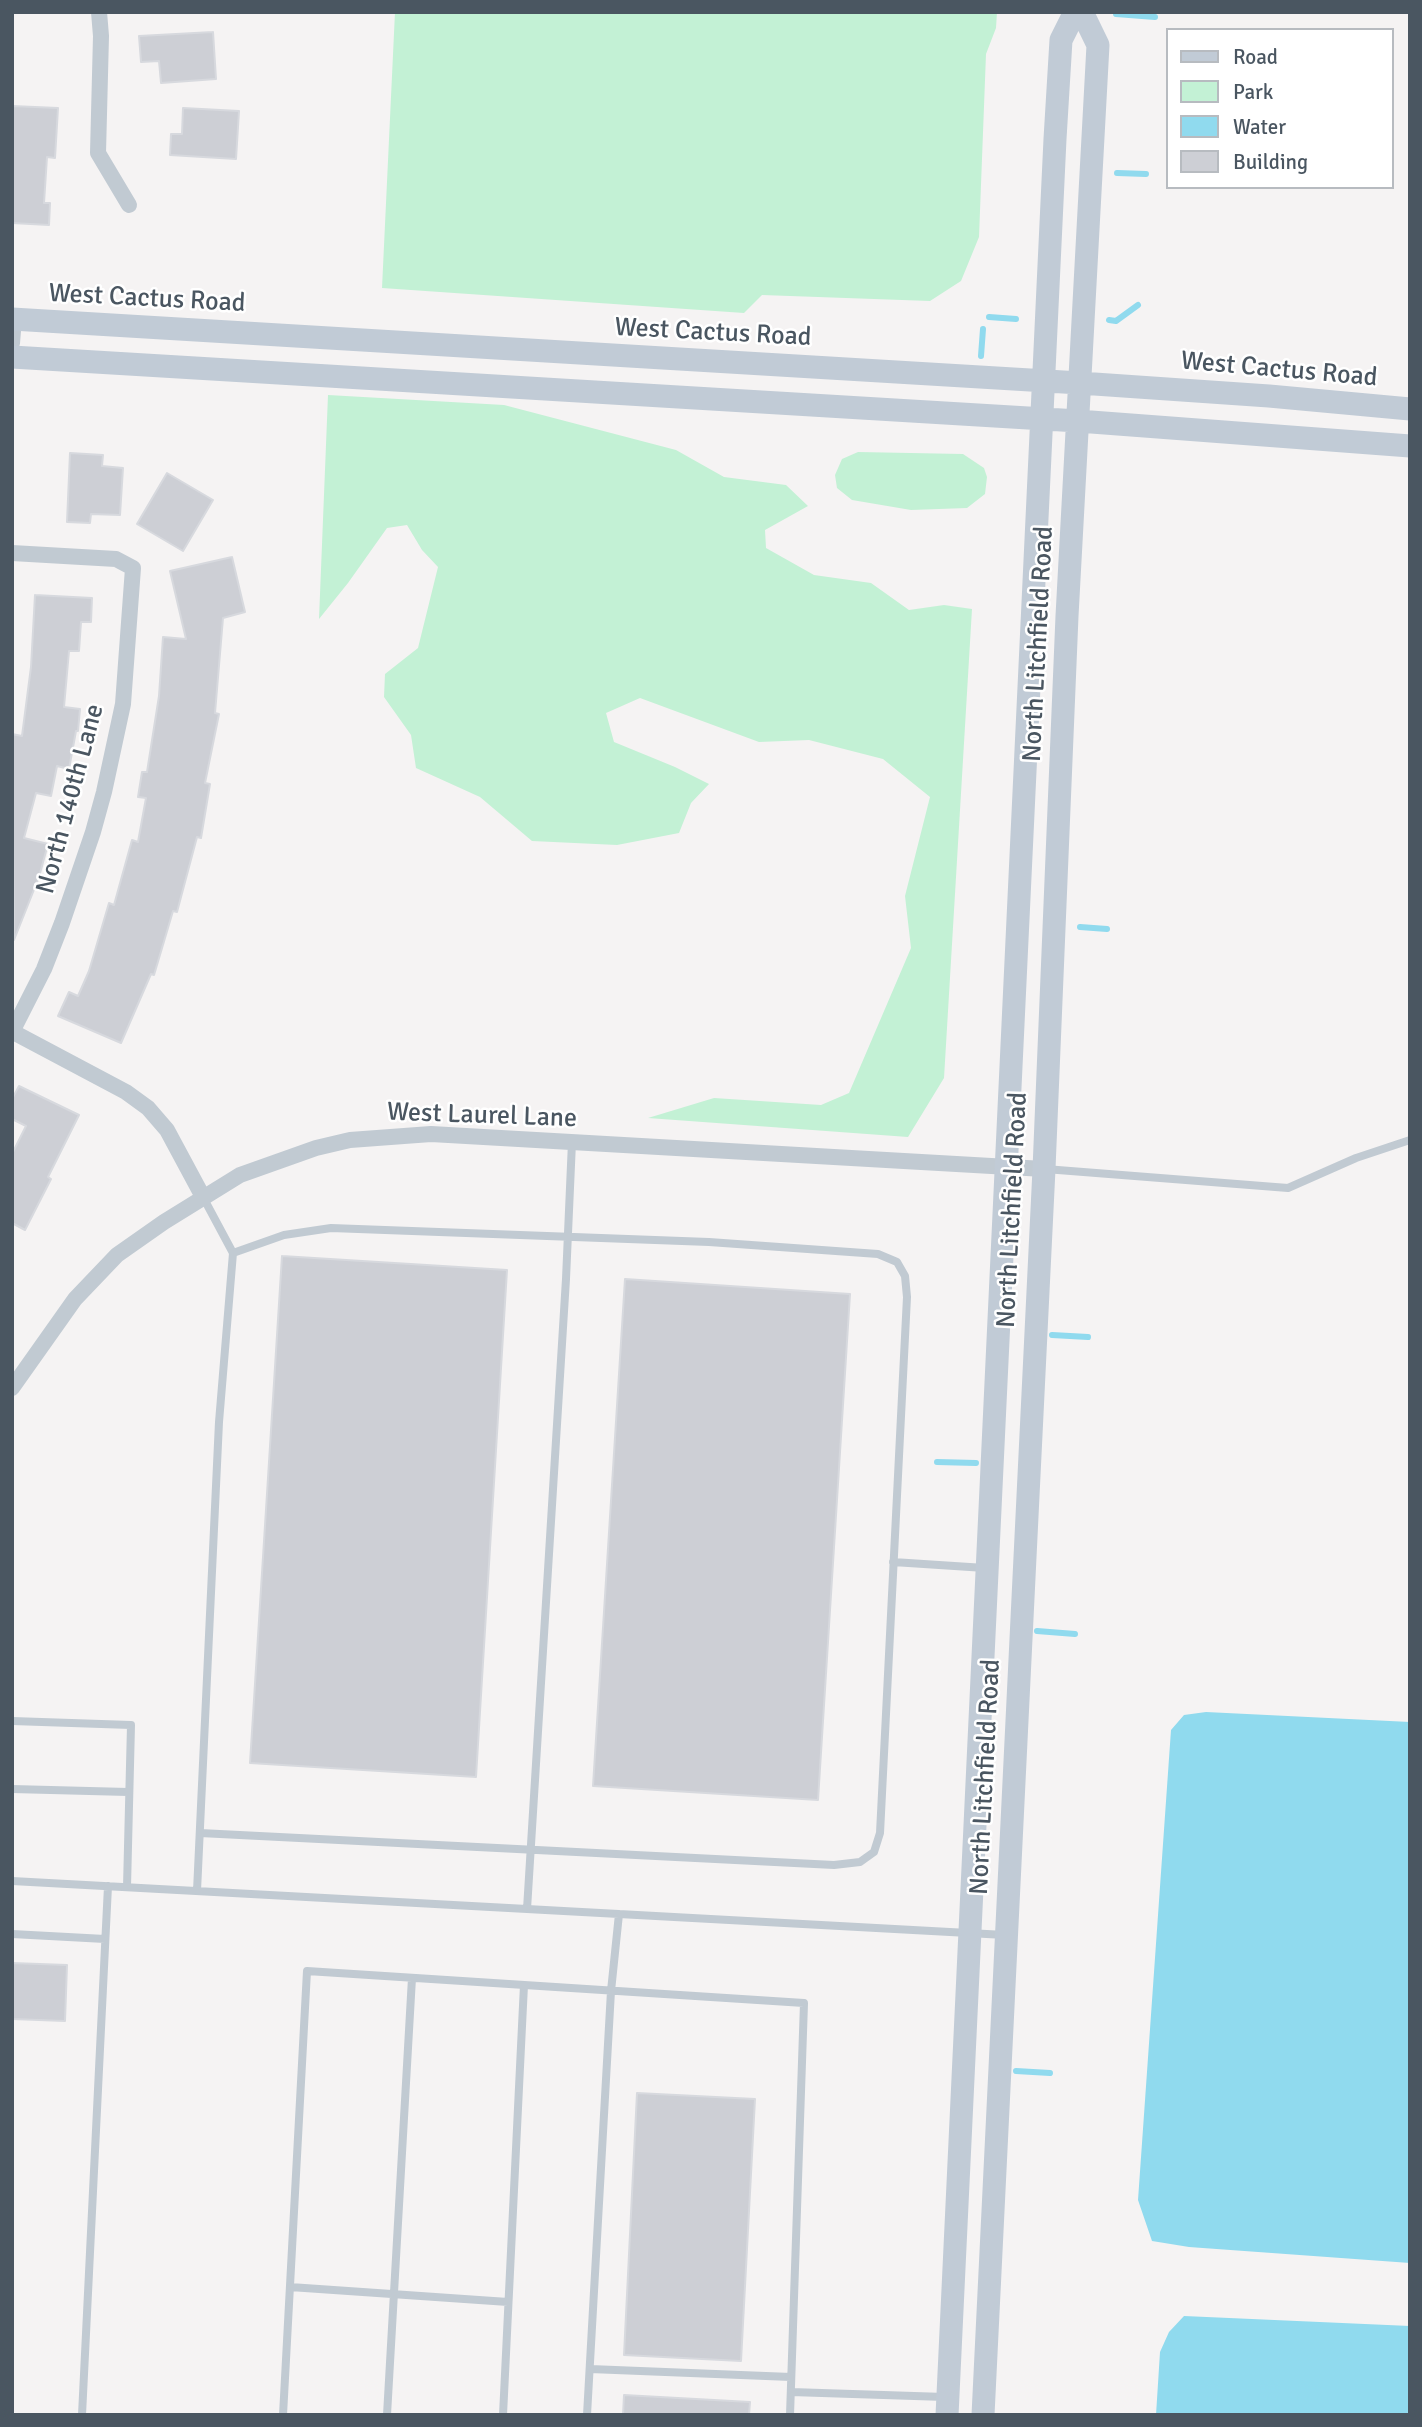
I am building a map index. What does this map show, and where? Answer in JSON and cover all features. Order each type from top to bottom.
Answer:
[{"type":"main road","name":"North Litchfield Road","points":[[948,2406],[1061,40],[1075,12]]},
{"type":"main road","name":"North Litchfield Road","points":[[983,2415],[1098,45],[1082,12]]},
{"type":"main road","name":"West Cactus Road","points":[[13,319],[1080,383],[1410,409]]},
{"type":"main road","points":[[12,357],[1078,421],[1410,446]]},
{"type":"street","points":[[99,12],[101,36],[98,153],[128,205]]},
{"type":"street","points":[[12,343],[13,319]]},
{"type":"street","name":"North 140th Lane","points":[[12,552],[116,559],[133,568],[123,704],[104,792],[62,923],[44,969],[12,1032]]},
{"type":"street","points":[[12,1032],[126,1093],[148,1108],[167,1129],[202,1197]]},
{"type":"street","name":"West Laurel Lane","points":[[12,1388],[75,1299],[117,1255],[202,1197],[240,1175],[316,1148],[350,1140],[431,1134],[1044,1168]]},
{"type":"lane","points":[[1044,1168],[1288,1188],[1356,1158],[1410,1140]]},
{"type":"lane","points":[[527,1909],[533,1850],[572,1142]]},
{"type":"lane","points":[[197,1891],[219,1422],[233,1253],[202,1197]]},
{"type":"lane","points":[[200,1832],[834,1865],[860,1863],[874,1852],[880,1833],[906,1297],[905,1276],[897,1262],[878,1254],[709,1242],[331,1228],[284,1235],[233,1253]]},
{"type":"lane","points":[[894,1562],[987,1568]]},
{"type":"lane","points":[[12,1721],[131,1725],[127,1887]]},
{"type":"lane","points":[[12,1789],[128,1792]]},
{"type":"lane","points":[[12,1881],[1007,1935]]},
{"type":"lane","points":[[82,2415],[108,1886]]},
{"type":"lane","points":[[587,2415],[611,1991],[619,1914]]},
{"type":"lane","points":[[12,1934],[105,1939]]},
{"type":"lane","points":[[283,2415],[307,1971],[804,2003],[790,2415]]},
{"type":"lane","points":[[387,2415],[412,1978]]},
{"type":"lane","points":[[503,2415],[524,1985]]},
{"type":"lane","points":[[290,2287],[508,2302]]},
{"type":"lane","points":[[590,2370],[791,2377]]},
{"type":"lane","points":[[791,2392],[948,2406]]},
{"type":"green space","points":[[395,12],[997,12],[996,28],[986,54],[979,237],[961,281],[930,301],[762,295],[744,313],[382,288]]},
{"type":"green space","points":[[328,395],[504,405],[676,450],[724,477],[786,485],[808,506],[765,530],[766,548],[814,575],[871,583],[909,610],[944,605],[972,609],[944,1078],[908,1137],[648,1118],[714,1098],[821,1105],[849,1093],[911,948],[905,896],[930,797],[883,759],[809,740],[759,742],[640,698],[606,713],[614,742],[709,784],[691,803],[679,833],[617,845],[532,841],[480,797],[416,768],[411,735],[384,697],[385,674],[418,648],[438,567],[422,550],[407,525],[387,528],[319,619]]},
{"type":"green space","points":[[858,452],[963,454],[984,468],[987,477],[985,494],[967,508],[911,510],[852,500],[837,488],[835,475],[842,459]]},
{"type":"water","points":[[1206,1712],[1410,1722],[1410,2263],[1189,2247],[1152,2241],[1138,2200],[1171,1730],[1184,1715]]},
{"type":"water","points":[[1184,2316],[1410,2326],[1410,2415],[1156,2415],[1160,2352],[1169,2332]]},
{"type":"building","points":[[213,32],[216,79],[161,83],[159,61],[141,62],[139,36]]},
{"type":"building","points":[[12,106],[58,108],[55,158],[47,157],[44,203],[50,203],[49,225],[12,223]]},
{"type":"building","points":[[183,108],[239,111],[236,159],[170,155],[171,134],[182,134]]},
{"type":"building","points":[[70,453],[103,455],[102,466],[123,468],[120,515],[91,514],[90,523],[67,522]]},
{"type":"building","points":[[167,473],[213,500],[183,551],[137,524]]},
{"type":"building","points":[[232,557],[245,612],[223,618],[215,713],[219,714],[205,783],[210,784],[201,838],[197,837],[177,912],[173,911],[154,975],[151,974],[121,1043],[58,1016],[69,992],[78,996],[89,971],[109,903],[114,905],[132,840],[138,842],[146,798],[138,797],[142,772],[147,772],[159,696],[163,637],[186,639],[170,571]]},
{"type":"building","points":[[35,595],[92,598],[91,622],[81,622],[79,651],[69,651],[64,707],[80,709],[78,731],[69,769],[57,766],[51,796],[36,793],[24,838],[48,844],[39,877],[14,940],[12,734],[22,736],[31,667]]},
{"type":"building","points":[[19,1086],[79,1115],[25,1230],[12,1223],[12,1154],[26,1126],[12,1119],[12,1099]]},
{"type":"building","points":[[282,1256],[507,1270],[476,1777],[250,1763]]},
{"type":"building","points":[[625,1279],[850,1294],[818,1800],[593,1786]]},
{"type":"building","points":[[12,1963],[67,1965],[65,2021],[12,2019]]},
{"type":"building","points":[[637,2093],[755,2099],[741,2361],[624,2355]]},
{"type":"building","points":[[624,2395],[750,2402],[749,2415],[623,2415]]},
{"type":"waterway","points":[[1116,14],[1155,17]]},
{"type":"waterway","points":[[1117,173],[1146,174]]},
{"type":"waterway","points":[[1109,320],[1116,321],[1138,305]]},
{"type":"waterway","points":[[989,317],[1016,319]]},
{"type":"waterway","points":[[981,356],[983,329]]},
{"type":"waterway","points":[[1080,927],[1107,929]]},
{"type":"waterway","points":[[1052,1335],[1088,1337]]},
{"type":"waterway","points":[[937,1462],[976,1463]]},
{"type":"waterway","points":[[1037,1631],[1075,1634]]},
{"type":"waterway","points":[[1016,2071],[1050,2073]]}]
